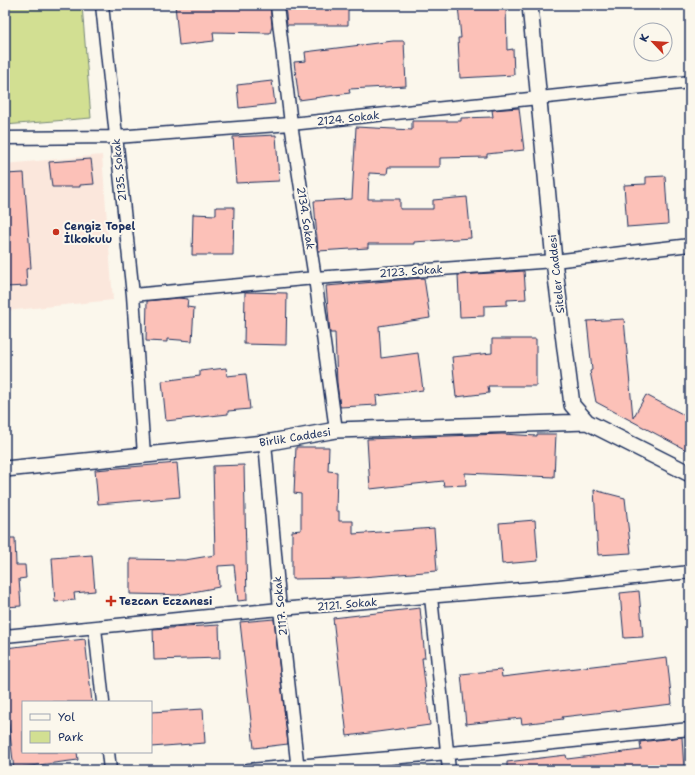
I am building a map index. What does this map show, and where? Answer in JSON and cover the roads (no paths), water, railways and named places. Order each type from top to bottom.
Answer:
[{"type":"street","name":"2135. Sokak","points":[[102,5],[133,296],[144,455]]},
{"type":"street","name":"2134. Sokak","points":[[277,5],[291,124],[315,278],[336,430]]},
{"type":"street","name":"Siteler Caddesi","points":[[530,5],[554,261],[572,405],[587,422],[690,474]]},
{"type":"street","name":"2124. Sokak","points":[[5,138],[116,137],[291,124],[690,82]]},
{"type":"street","name":"2123. Sokak","points":[[133,296],[315,278],[554,261],[690,245]]},
{"type":"street","name":"Birlik Caddesi","points":[[5,469],[266,442],[336,430],[587,422]]},
{"type":"street","name":"2117. Sokak","points":[[266,442],[280,610],[298,768]]},
{"type":"street","name":"2121. Sokak","points":[[5,636],[280,610],[560,586],[690,572]]},
{"type":"street","points":[[431,597],[449,770]]},
{"type":"street","points":[[95,628],[103,701]]},
{"type":"street","points":[[248,770],[298,768],[690,729]]},
{"type":"street","points":[[108,753],[110,770]]},
{"type":"place","name":"Cengiz Topel İlkokulu","points":[[56,232]]},
{"type":"place","name":"Tezcan Eczanesi","points":[[111,601]]}]
